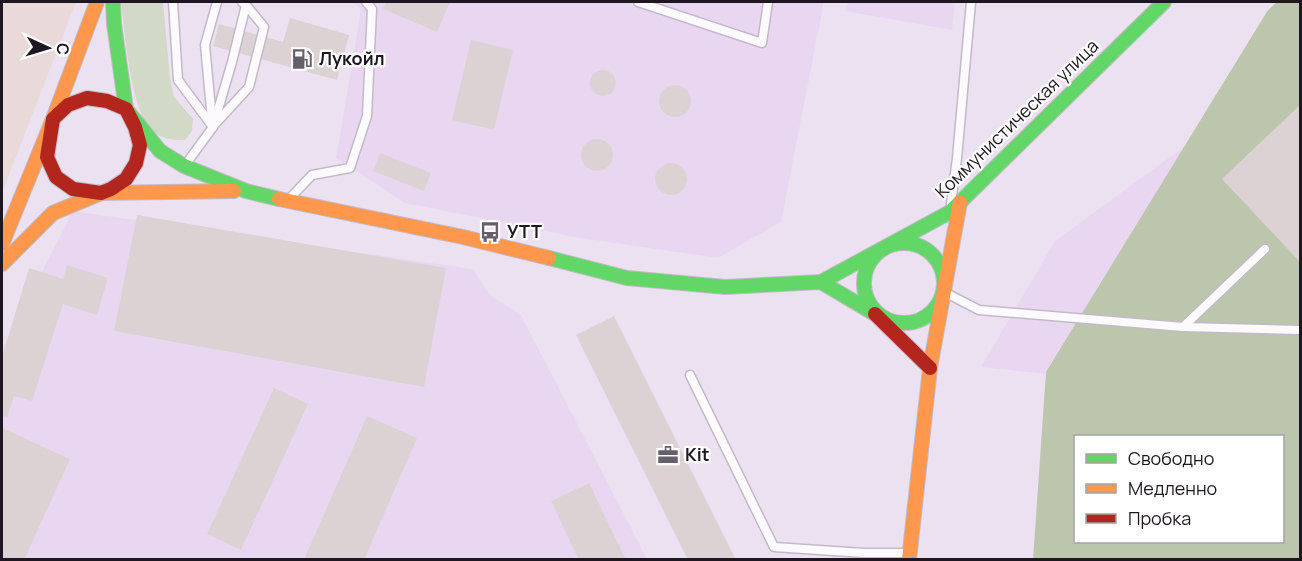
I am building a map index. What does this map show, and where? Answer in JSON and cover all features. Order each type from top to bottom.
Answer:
[{"type":"main road","points":[[2,244],[97,2]]},
{"type":"main road","points":[[2,264],[53,213],[111,189],[126,179],[136,163],[140,145],[135,127],[126,109],[113,2]]},
{"type":"main road","name":"Коммунистическая улица","points":[[821,282],[950,212],[1164,2]]},
{"type":"main road","points":[[246,191],[100,193],[73,189],[56,177],[47,157],[53,119],[68,105],[87,98],[107,101],[126,109],[160,151],[184,166],[246,191],[464,237],[627,278],[725,287],[821,282],[878,316],[901,324],[926,317],[936,308],[944,292],[942,270],[936,258],[926,249],[913,244],[900,243],[887,246],[875,255],[868,265],[864,278],[864,291],[878,316],[930,368]]},
{"type":"main road","points":[[909,556],[930,368],[960,201]]},
{"type":"lane","points":[[174,2],[178,80],[213,126]]},
{"type":"lane","points":[[213,126],[205,45],[217,2]]},
{"type":"lane","points":[[287,201],[312,176],[350,168],[367,116],[372,9],[366,2]]},
{"type":"lane","points":[[638,2],[762,43],[768,2]]},
{"type":"lane","points":[[950,212],[971,2]]},
{"type":"lane","points":[[213,126],[232,62],[244,3]]},
{"type":"lane","points":[[184,166],[213,126],[249,87],[264,27],[244,3]]},
{"type":"lane","points":[[1183,327],[1266,249]]},
{"type":"lane","points":[[944,292],[979,310],[1183,327],[1300,330]]},
{"type":"lane","points":[[690,375],[774,547],[909,556]]},
{"type":"shaded area","points":[[2,2],[76,2],[2,193]]},
{"type":"shaded area","points":[[353,2],[824,2],[781,222],[718,258],[574,237],[405,203],[336,158],[361,10]]},
{"type":"shaded area","points":[[847,2],[955,2],[952,30],[845,11]]},
{"type":"shaded area","points":[[1300,62],[1300,402],[981,367],[1055,241]]},
{"type":"shaded area","points":[[73,211],[472,269],[491,296],[521,315],[647,559],[2,559],[2,350]]},
{"type":"green space","points":[[121,2],[163,2],[170,79],[174,97],[193,119],[192,131],[185,140],[173,140],[154,132],[139,108],[130,71]]},
{"type":"green space","points":[[1277,2],[1300,2],[1300,559],[1033,560],[1046,372],[1268,10]]},
{"type":"building","points":[[386,2],[450,2],[437,32],[383,9]]},
{"type":"building","points":[[290,18],[349,35],[337,80],[213,46],[219,24],[283,42]]},
{"type":"building","points":[[471,40],[513,50],[494,130],[452,120]]},
{"type":"building","points":[[603,70],[612,74],[616,83],[612,92],[603,96],[594,92],[590,83],[594,74]]},
{"type":"building","points":[[675,85],[687,89],[691,101],[687,113],[675,117],[663,113],[659,101],[663,89]]},
{"type":"building","points":[[1300,105],[1300,262],[1222,179]]},
{"type":"building","points":[[597,139],[609,143],[613,155],[609,167],[597,171],[585,167],[581,155],[585,143]]},
{"type":"building","points":[[380,153],[431,173],[424,191],[373,171]]},
{"type":"building","points":[[671,163],[683,167],[687,179],[683,191],[671,195],[659,191],[655,179],[659,167]]},
{"type":"building","points":[[137,215],[446,268],[424,387],[114,331]]},
{"type":"building","points":[[67,265],[108,278],[97,315],[63,304],[32,401],[14,396],[7,417],[2,416],[2,357],[29,268],[63,279]]},
{"type":"building","points":[[614,316],[736,560],[688,560],[576,335]]},
{"type":"building","points":[[274,388],[308,404],[241,550],[207,534]]},
{"type":"building","points":[[367,416],[417,438],[364,560],[304,560]]},
{"type":"building","points":[[2,428],[70,459],[24,560],[2,560]]},
{"type":"building","points":[[589,483],[626,560],[579,560],[551,501]]},
{"type":"traffic: fast","points":[[113,2],[126,109],[160,151],[184,166],[246,191],[279,199]]},
{"type":"traffic: fast","points":[[821,282],[950,212],[1164,2]]},
{"type":"traffic: fast","points":[[904,243],[919,246],[932,255],[941,268],[944,283],[941,298],[932,311],[919,320],[904,323],[889,320],[876,311],[867,298],[864,283],[867,268],[876,255],[889,246],[904,243]]},
{"type":"traffic: fast","points":[[549,258],[627,278],[725,287],[821,282],[875,314]]},
{"type":"traffic: slow","points":[[2,244],[97,2]]},
{"type":"traffic: slow","points":[[2,264],[53,213],[101,193],[234,191]]},
{"type":"traffic: slow","points":[[279,199],[463,237],[549,258]]},
{"type":"traffic: slow","points":[[909,560],[930,368],[960,202]]},
{"type":"traffic: jam","points":[[87,98],[107,101],[126,109],[135,127],[140,145],[136,163],[126,179],[101,193],[73,189],[56,177],[47,157],[53,119],[68,105],[87,98]]},
{"type":"traffic: jam","points":[[875,314],[930,368]]},
{"type":"place","name":"Лукойл","points":[[302,59]]},
{"type":"place","name":"УТТ","points":[[490,232]]},
{"type":"place","name":"Kit","points":[[668,455]]}]
